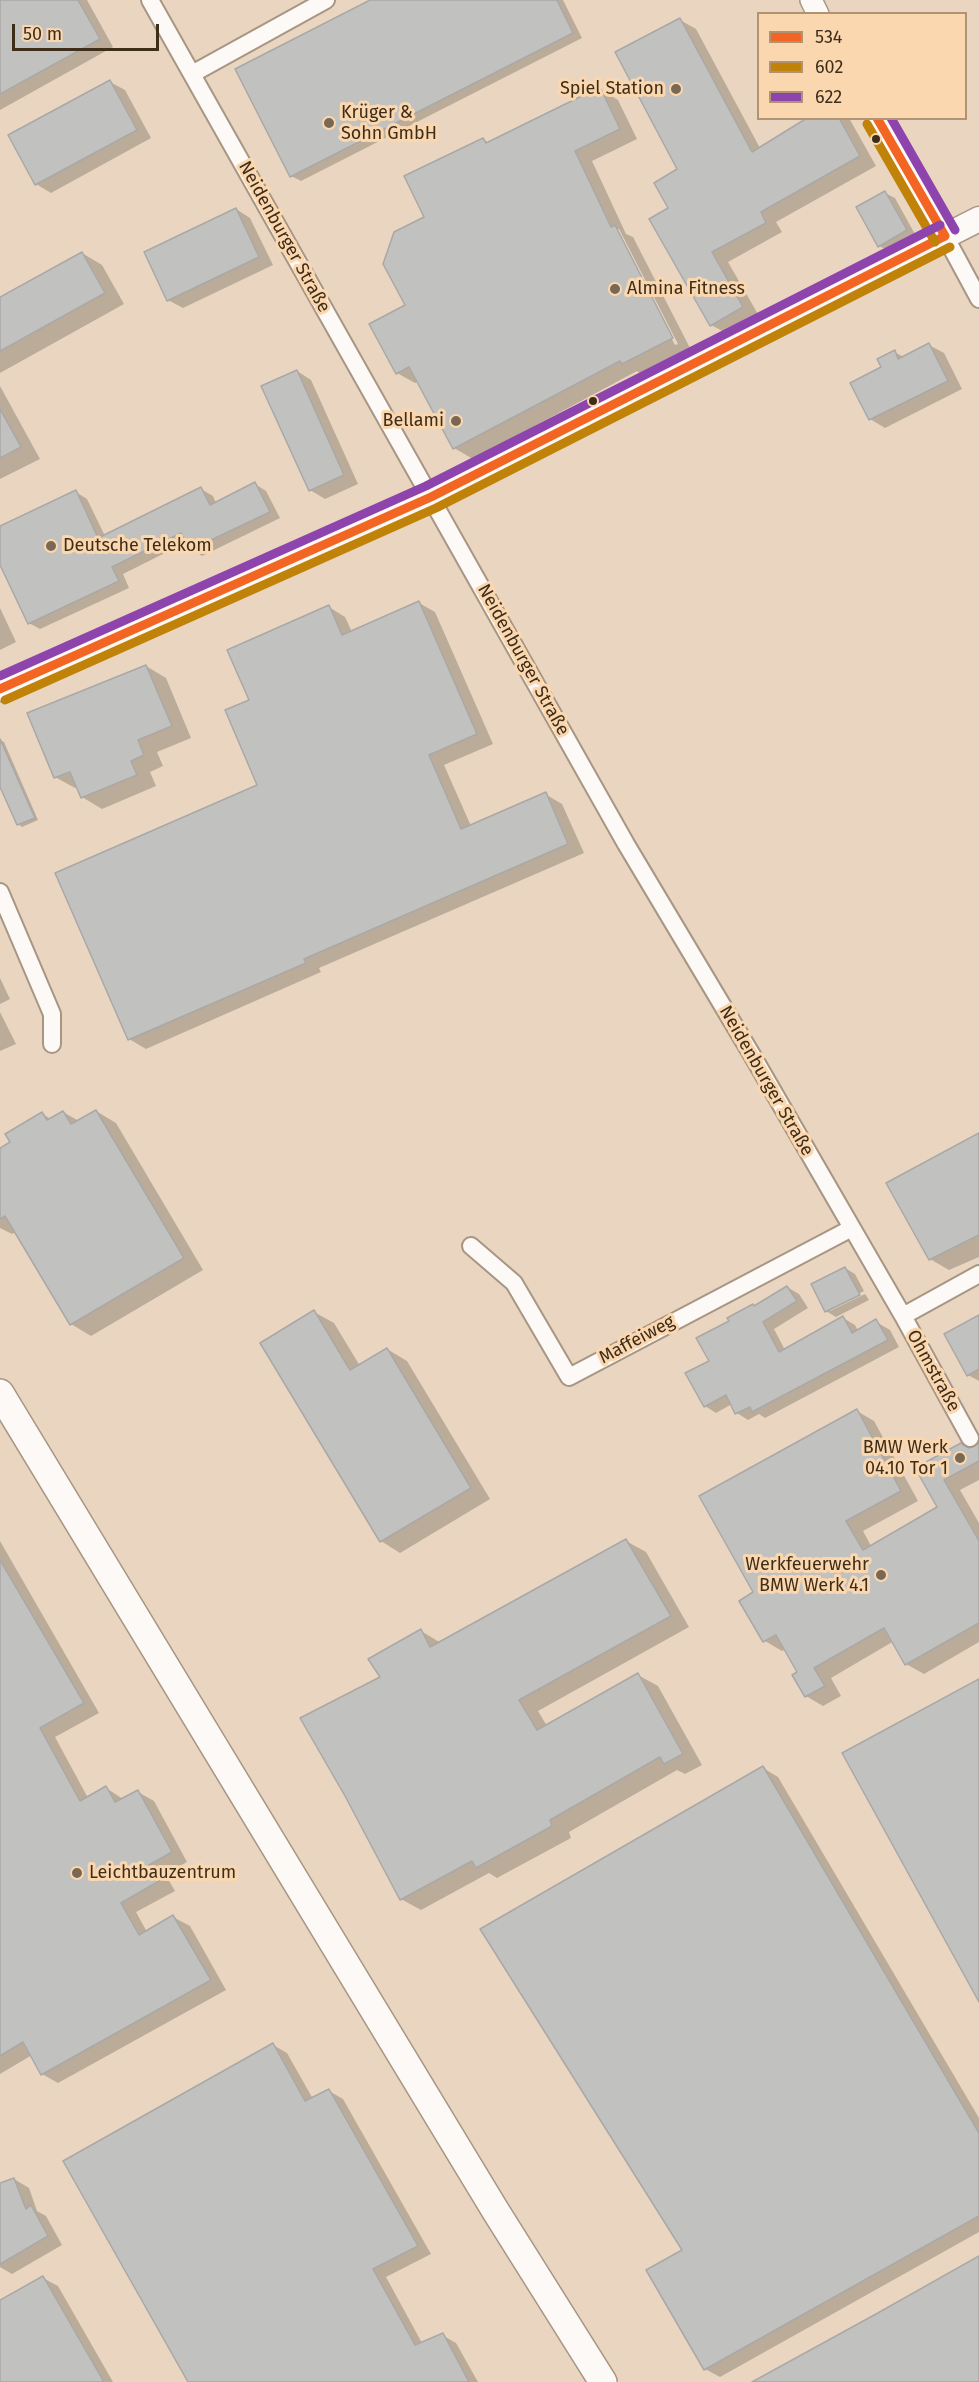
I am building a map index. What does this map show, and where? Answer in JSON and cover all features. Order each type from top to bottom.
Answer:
[{"type":"main road","points":[[0,689],[431,497],[979,219]]},
{"type":"main road","points":[[0,1393],[119,1592],[603,2382]]},
{"type":"street","name":"Neidenburger Straße","points":[[150,0],[626,844],[753,1055],[903,1316]]},
{"type":"street","points":[[192,74],[327,0]]},
{"type":"street","points":[[878,120],[979,299]]},
{"type":"street","points":[[0,892],[52,1014],[52,1044]]},
{"type":"street","name":"Maffeiweg","points":[[471,1246],[514,1283],[569,1377],[852,1228]]},
{"type":"street","name":"Ohmstraße","points":[[970,1438],[903,1316],[979,1274]]},
{"type":"building","points":[[0,0],[78,0],[100,39],[0,94]]},
{"type":"building","name":"Krüger & Sohn GmbH","points":[[370,0],[557,0],[573,33],[290,177],[235,69]]},
{"type":"building","points":[[680,18],[752,152],[804,120],[840,120],[860,156],[761,212],[766,223],[712,252],[743,307],[710,326],[649,219],[668,208],[654,183],[677,169],[615,52]]},
{"type":"building","points":[[110,80],[137,130],[35,185],[8,135]]},
{"type":"building","points":[[600,87],[620,129],[575,151],[611,227],[615,225],[673,338],[622,364],[620,361],[453,449],[409,367],[396,374],[369,324],[405,305],[383,264],[394,232],[424,217],[404,176],[483,138],[486,143]]},
{"type":"building","points":[[885,191],[907,230],[878,247],[856,207]]},
{"type":"building","points":[[236,208],[259,257],[167,301],[144,252]]},
{"type":"building","points":[[82,252],[105,293],[0,351],[0,297]]},
{"type":"building","points":[[929,343],[948,381],[869,420],[850,383],[881,367],[877,359],[895,350],[898,359]]},
{"type":"building","points":[[297,370],[344,475],[309,491],[261,386]]},
{"type":"building","points":[[0,409],[21,447],[0,458]]},
{"type":"building","name":"Deutsche Telekom","points":[[255,482],[270,512],[190,550],[181,533],[112,567],[119,581],[28,624],[0,565],[0,526],[76,490],[98,538],[201,487],[210,505]]},
{"type":"building","points":[[419,601],[477,734],[429,755],[461,829],[546,792],[568,844],[304,959],[306,963],[128,1040],[55,873],[257,785],[225,710],[249,700],[227,650],[329,605],[342,635]]},
{"type":"building","points":[[146,665],[172,726],[138,740],[144,755],[131,761],[137,775],[81,798],[70,772],[54,778],[27,713]]},
{"type":"building","points":[[0,739],[35,818],[17,825],[0,787]]},
{"type":"building","points":[[96,1110],[184,1258],[70,1325],[5,1216],[0,1219],[0,1148],[10,1142],[5,1134],[42,1112],[47,1120],[63,1111],[71,1124]]},
{"type":"building","points":[[979,1133],[979,1235],[929,1260],[886,1183]]},
{"type":"building","points":[[845,1267],[860,1295],[825,1312],[811,1284]]},
{"type":"building","points":[[787,1286],[797,1301],[763,1322],[779,1352],[843,1316],[852,1333],[876,1319],[888,1340],[752,1412],[750,1407],[735,1414],[726,1395],[704,1407],[685,1373],[709,1361],[696,1338],[729,1321],[727,1318],[753,1304],[754,1306]]},
{"type":"building","points":[[314,1310],[350,1370],[387,1348],[471,1488],[380,1542],[260,1343]]},
{"type":"building","points":[[979,1315],[979,1369],[967,1376],[944,1334]]},
{"type":"building","points":[[857,1409],[901,1491],[846,1521],[863,1550],[937,1507],[915,1468],[961,1443],[969,1448],[979,1443],[979,1461],[944,1480],[979,1541],[979,1623],[905,1665],[884,1628],[814,1668],[825,1686],[805,1697],[792,1675],[797,1672],[776,1635],[763,1642],[739,1601],[753,1592],[699,1496]]},
{"type":"building","points":[[626,1539],[671,1616],[519,1700],[537,1730],[638,1673],[683,1754],[664,1764],[660,1757],[550,1820],[552,1826],[476,1868],[472,1861],[400,1900],[345,1796],[300,1718],[380,1677],[368,1659],[421,1629],[430,1647]]},
{"type":"building","points":[[0,1560],[84,1703],[40,1728],[80,1801],[106,1786],[115,1802],[138,1790],[172,1852],[149,1865],[159,1881],[121,1903],[139,1935],[173,1915],[211,1980],[41,2075],[23,2042],[0,2056]]},
{"type":"building","points":[[979,1679],[979,2002],[842,1753]]},
{"type":"building","points":[[763,1766],[979,2133],[979,2216],[704,2370],[646,2270],[682,2250],[480,1929]]},
{"type":"building","points":[[273,2043],[305,2101],[329,2089],[418,2246],[373,2269],[415,2345],[443,2333],[469,2382],[188,2382],[63,2161]]},
{"type":"building","points":[[14,2178],[26,2209],[31,2205],[48,2236],[0,2264],[0,2183]]},
{"type":"building","points":[[979,2256],[979,2382],[752,2382],[876,2314]]},
{"type":"building","points":[[43,2276],[104,2382],[0,2382],[0,2300]]},
{"type":"transit line","name":"534","points":[[878,120],[945,236]]},
{"type":"transit line","name":"622","points":[[892,120],[955,230]]},
{"type":"transit line","name":"602","points":[[867,124],[935,242]]},
{"type":"transit line","name":"622","points":[[0,676],[426,486],[940,225]]},
{"type":"transit line","name":"534","points":[[0,689],[431,497],[945,236]]},
{"type":"transit line","name":"602","points":[[5,700],[436,508],[950,247]]},
{"type":"place","name":"Spiel Station","points":[[676,89]]},
{"type":"place","name":"Krüger & Sohn GmbH","points":[[329,123]]},
{"type":"place","name":"Almina Fitness","points":[[615,289]]},
{"type":"place","name":"Bellami","points":[[456,421]]},
{"type":"place","name":"Deutsche Telekom","points":[[51,546]]},
{"type":"place","name":"BMW Werk 04.10 Tor 1","points":[[960,1458]]},
{"type":"place","name":"Werkfeuerwehr BMW Werk 4.1","points":[[881,1575]]},
{"type":"place","name":"Leichtbauzentrum","points":[[77,1873]]}]
